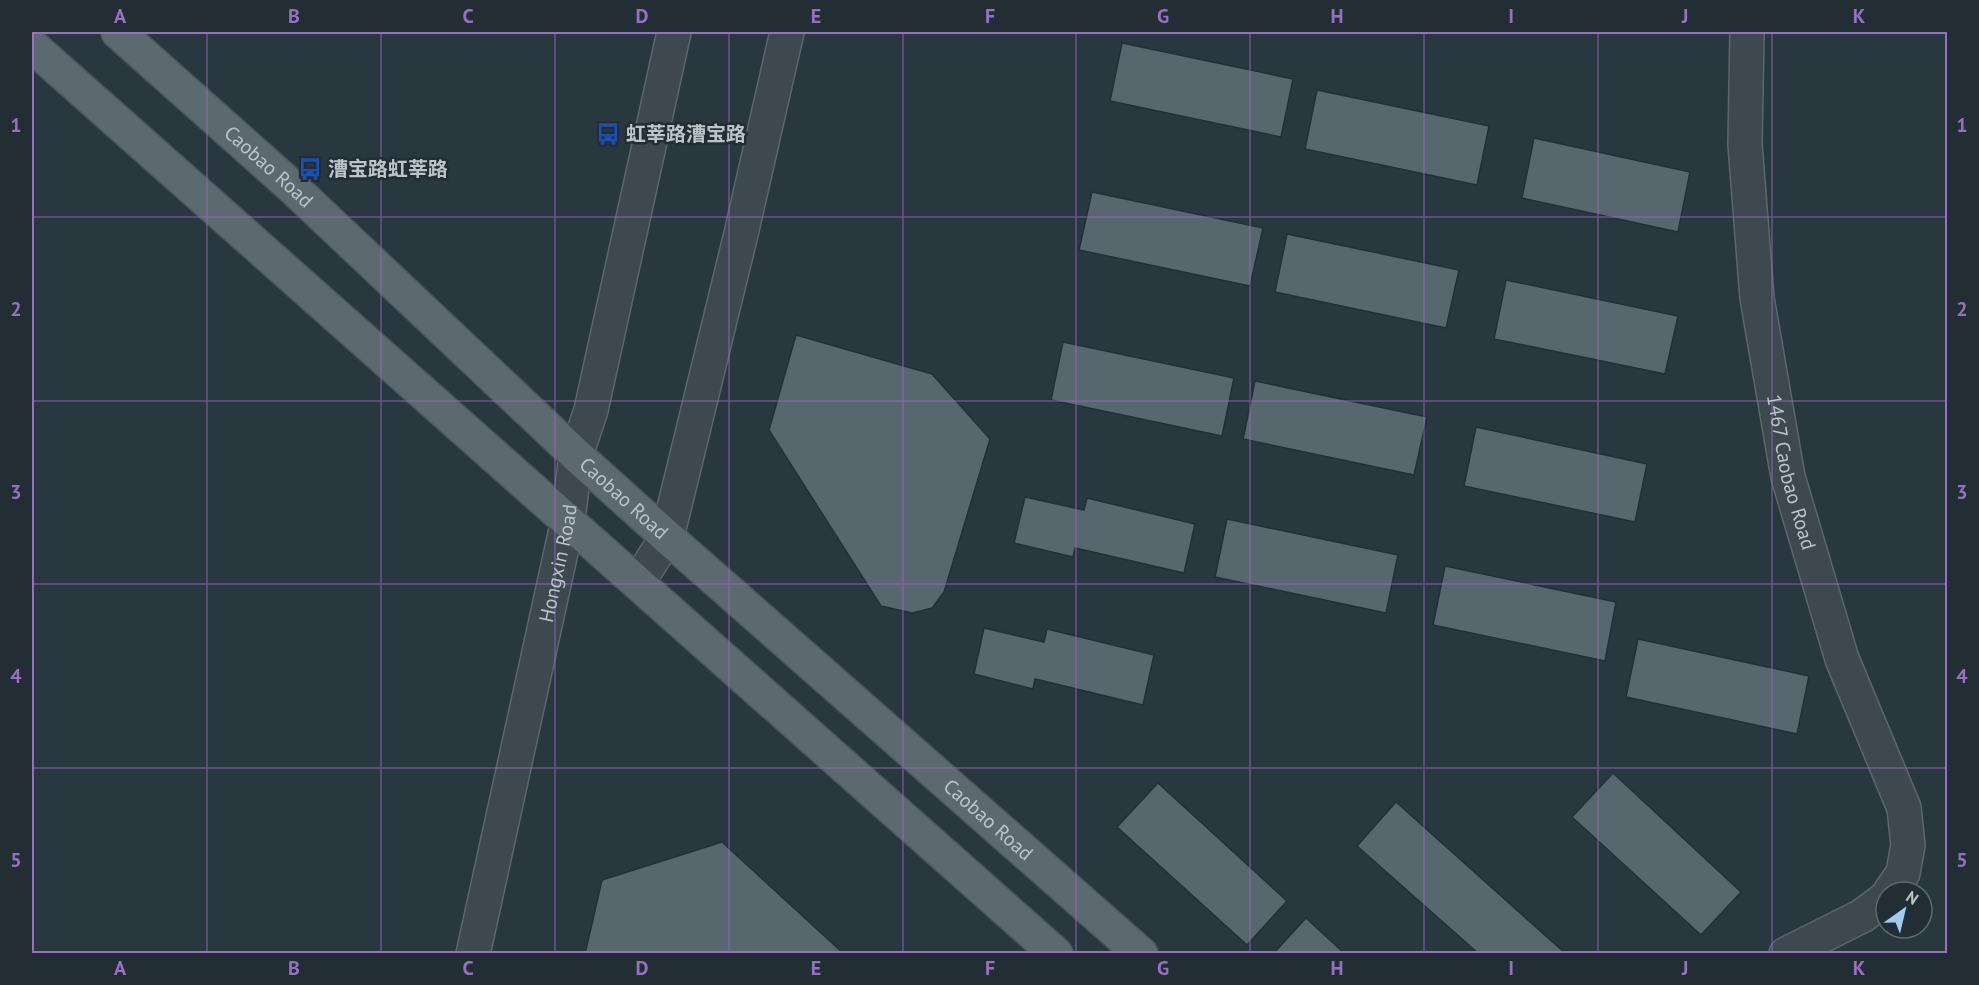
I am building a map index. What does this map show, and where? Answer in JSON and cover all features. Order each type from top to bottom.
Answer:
[{"type":"main road","name":"Caobao Road","points":[[118,32],[291,186],[576,455],[1141,954]]},
{"type":"main road","points":[[32,46],[1056,954]]},
{"type":"street","name":"Hongxin Road","points":[[472,954],[568,520],[576,455],[591,410],[674,32]]},
{"type":"street","points":[[638,582],[667,537],[741,234],[787,32]]},
{"type":"street","name":"1467 Caobao Road","points":[[1747,32],[1745,144],[1757,298],[1788,477],[1842,659],[1904,808],[1908,845],[1903,873],[1898,880]]},
{"type":"street","points":[[1790,953],[1862,916],[1874,907]]},
{"type":"building","points":[[1122,43],[1293,79],[1281,137],[1110,101]]},
{"type":"building","points":[[1317,90],[1489,126],[1477,185],[1305,149]]},
{"type":"building","points":[[1534,138],[1690,172],[1678,232],[1522,198]]},
{"type":"building","points":[[1092,192],[1263,228],[1250,286],[1079,250]]},
{"type":"building","points":[[1287,234],[1459,270],[1446,328],[1275,292]]},
{"type":"building","points":[[1506,280],[1678,316],[1665,374],[1494,339]]},
{"type":"building","points":[[796,335],[932,374],[990,439],[944,592],[932,608],[912,613],[881,606],[769,430]]},
{"type":"building","points":[[1063,342],[1234,378],[1222,436],[1051,400]]},
{"type":"building","points":[[1255,381],[1427,417],[1414,475],[1243,439]]},
{"type":"building","points":[[1476,427],[1647,464],[1635,522],[1464,486]]},
{"type":"building","points":[[1025,497],[1084,510],[1087,498],[1195,524],[1184,573],[1075,548],[1073,557],[1014,543]]},
{"type":"building","points":[[1227,519],[1398,555],[1386,613],[1215,577]]},
{"type":"building","points":[[1445,566],[1616,602],[1605,661],[1433,625]]},
{"type":"building","points":[[984,628],[1044,642],[1047,629],[1154,655],[1143,705],[1035,679],[1033,689],[974,674]]},
{"type":"building","points":[[1638,639],[1809,676],[1797,734],[1626,697]]},
{"type":"building","points":[[1613,773],[1741,892],[1701,935],[1572,817]]},
{"type":"building","points":[[1158,783],[1287,901],[1247,945],[1117,827]]},
{"type":"building","points":[[1396,802],[1566,954],[1479,954],[1357,846]]},
{"type":"building","points":[[722,842],[844,954],[585,954],[602,880]]},
{"type":"building","points":[[1306,918],[1345,954],[1273,954]]},
{"type":"place","name":"虹莘路漕宝路","points":[[608,134]]},
{"type":"place","name":"漕宝路虹莘路","points":[[310,169]]}]
